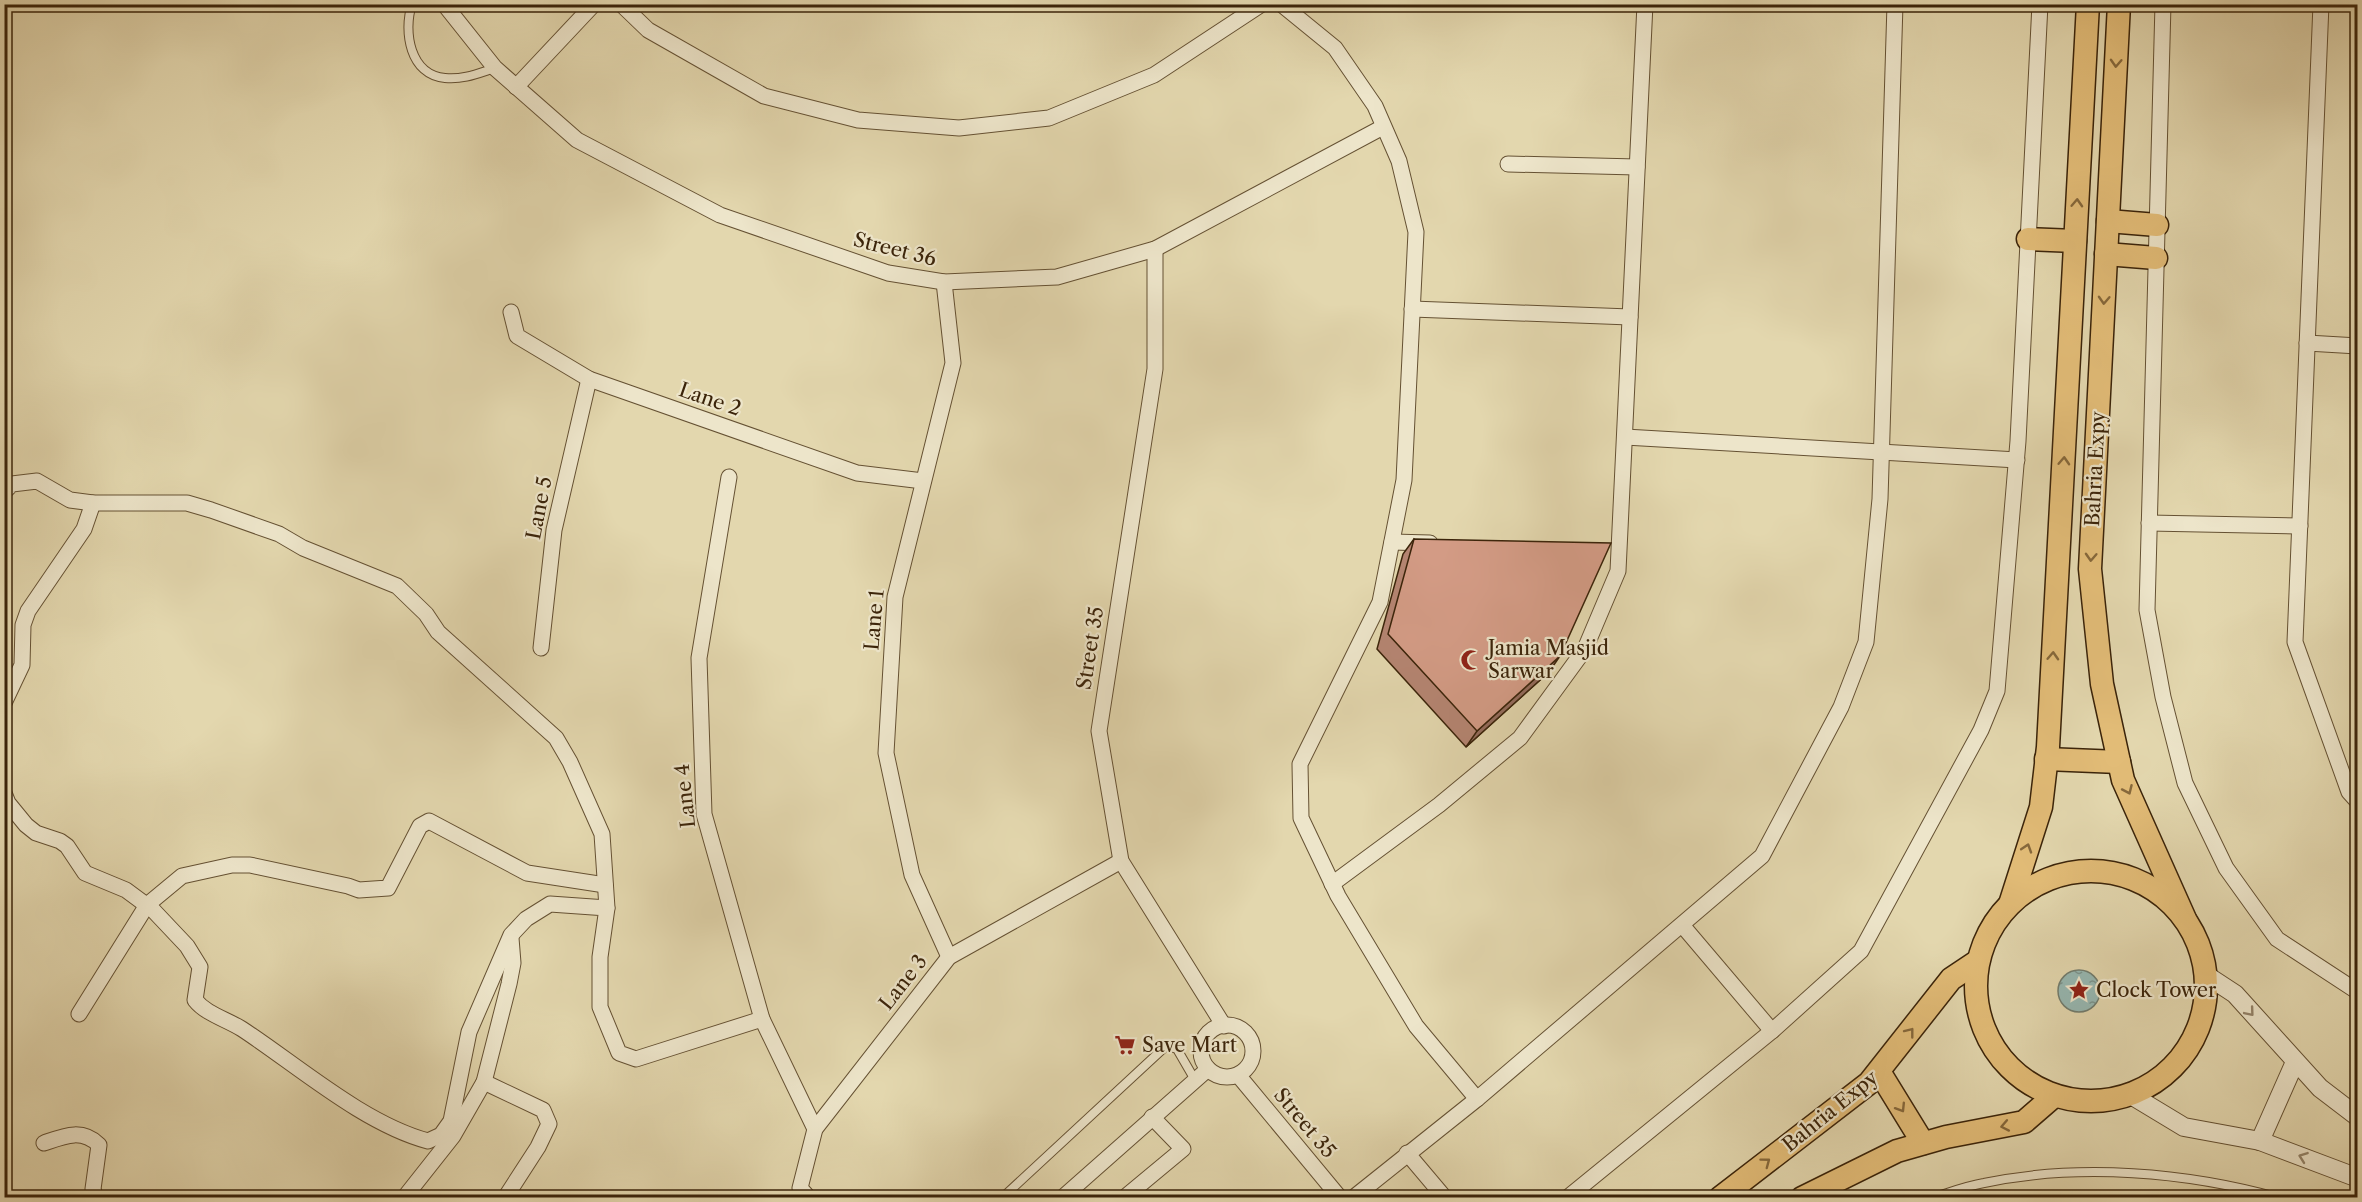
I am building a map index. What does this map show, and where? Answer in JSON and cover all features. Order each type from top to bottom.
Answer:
[{"type":"main road","name":"Bahria Expy","points":[[2088,4],[2046,759],[2041,807],[2010,904],[1990,930],[1978,962],[1975,995],[1983,1028],[1999,1058],[2024,1081],[2054,1096],[2092,1102],[2131,1095],[2157,1081],[2185,1051],[2196,1034],[2205,1006],[2206,975],[2199,945],[2123,780],[2102,684],[2090,569],[2119,4]]},
{"type":"main road","points":[[2108,221],[2157,225]]},
{"type":"main road","points":[[2028,239],[2076,241]]},
{"type":"main road","points":[[2106,254],[2156,258]]},
{"type":"main road","points":[[2046,759],[2119,762]]},
{"type":"main road","points":[[2010,904],[2042,881],[2081,871],[2120,874],[2157,891],[2185,918]]},
{"type":"main road","name":"Bahria Expy","points":[[1720,1197],[1880,1073],[1951,979],[1978,962]]},
{"type":"main road","points":[[1880,1073],[1923,1143]]},
{"type":"main road","points":[[1810,1193],[1897,1151],[1923,1143],[2024,1122],[2054,1096]]},
{"type":"street","name":"Street 36","points":[[444,4],[495,68],[577,140],[720,215],[888,273],[944,282],[1057,277],[1155,249],[1383,127]]},
{"type":"street","points":[[516,87],[594,4]]},
{"type":"street","points":[[621,4],[648,30],[764,96],[858,120],[959,128],[1049,117],[1143,79],[1262,4]]},
{"type":"street","points":[[1281,4],[1335,48],[1375,106],[1400,161],[1416,232],[1404,480],[1392,542],[1380,602],[1300,764],[1301,818],[1332,884],[1416,1026],[1477,1099]]},
{"type":"street","points":[[1332,884],[1439,805],[1520,738],[1585,649],[1618,571],[1613,550],[1625,436],[1645,4]]},
{"type":"street","points":[[1353,1197],[1477,1099],[1762,856],[1840,707],[1866,642],[1880,500],[1895,4]]},
{"type":"street","points":[[1567,1197],[1772,1031],[1861,951],[1981,730],[1997,691],[2017,460],[2040,4]]},
{"type":"street","points":[[2163,4],[2147,610],[2163,697],[2185,783],[2226,868],[2277,939],[2358,992]]},
{"type":"street","points":[[2321,4],[2295,642],[2349,792],[2358,802]]},
{"type":"street","points":[[1508,164],[1637,167]]},
{"type":"street","name":"Street 35","points":[[1155,249],[1155,369],[1099,731],[1121,861],[1224,1026]]},
{"type":"street","name":"Lane 1","points":[[944,282],[953,363],[895,597],[886,753],[912,875],[949,957]]},
{"type":"street","points":[[1412,309],[1630,317]]},
{"type":"street","name":"Lane 2","points":[[511,312],[517,336],[589,379],[857,473],[923,481]]},
{"type":"street","points":[[2307,343],[2358,346]]},
{"type":"street","name":"Lane 5","points":[[541,648],[554,530],[589,379]]},
{"type":"street","points":[[1625,436],[2017,460]]},
{"type":"street","name":"Lane 4","points":[[729,477],[699,658],[704,814],[762,1019],[815,1129]]},
{"type":"street","points":[[4,492],[12,484],[37,481],[63,498],[93,503],[187,503],[279,534],[303,548],[397,586],[426,614],[438,632],[491,677],[555,738],[570,762],[602,834],[607,908],[600,957],[600,1007],[619,1053],[636,1059],[762,1019]]},
{"type":"street","points":[[4,703],[22,665],[23,625],[28,611],[84,529],[93,503]]},
{"type":"street","points":[[2149,524],[2300,526]]},
{"type":"street","points":[[1392,542],[1452,544]]},
{"type":"street","points":[[4,793],[8,803],[26,825],[36,833],[60,841],[67,846],[85,873],[126,890],[147,905],[187,946],[200,967],[195,1000],[200,1006],[240,1028],[313,1080],[357,1107],[407,1136],[428,1142],[441,1135],[451,1121],[469,1032],[511,935],[526,919],[550,904],[607,908]]},
{"type":"street","points":[[79,1014],[147,905],[182,876],[232,865],[250,865],[359,890],[388,888],[420,826],[429,821],[527,873],[605,885]]},
{"type":"street","name":"Lane 3","points":[[809,1197],[800,1188],[815,1129],[949,957],[1121,861]]},
{"type":"street","points":[[1682,926],[1772,1031]]},
{"type":"street","points":[[404,1197],[453,1136],[484,1082],[513,963],[511,935]]},
{"type":"street","points":[[2206,975],[2235,994],[2320,1088],[2358,1117]]},
{"type":"street","points":[[1224,1026],[1235,1027],[1245,1032],[1253,1047],[1250,1064],[1238,1075],[1222,1077],[1208,1069],[1202,1057],[1202,1045],[1209,1034],[1224,1026]]},
{"type":"street","points":[[2260,1141],[2295,1062]]},
{"type":"street","points":[[1062,1197],[1208,1069]]},
{"type":"street","name":"Street 35","points":[[1238,1075],[1340,1197]]},
{"type":"street","points":[[484,1082],[543,1110],[549,1124],[538,1147],[505,1197]]},
{"type":"street","points":[[2131,1095],[2184,1127],[2260,1141],[2358,1178]]},
{"type":"street","points":[[1124,1197],[1183,1149],[1152,1117]]},
{"type":"street","points":[[44,1143],[70,1134],[93,1140],[99,1146],[93,1190],[96,1197]]},
{"type":"street","points":[[1407,1153],[1445,1197]]},
{"type":"lane","points":[[412,4],[409,29],[411,52],[420,68],[443,79],[466,78],[495,68]]},
{"type":"lane","points":[[1002,1197],[1166,1046],[1177,1049],[1195,1080]]},
{"type":"lane","points":[[1931,1197],[1983,1183],[2024,1176],[2154,1174],[2216,1182],[2280,1197]]},
{"type":"water","points":[[2079,970],[2094,976],[2100,991],[2094,1006],[2079,1012],[2064,1006],[2058,991],[2064,976]]},
{"type":"building","name":"Jamia Masjid Sarwar","points":[[1414,539],[1611,543],[1560,656],[1477,731],[1388,634]]},
{"type":"place","name":"Jamia Masjid Sarwar","points":[[1471,660]]},
{"type":"place","name":"Clock Tower","points":[[2079,990]]},
{"type":"place","name":"Save Mart","points":[[1125,1045]]}]
